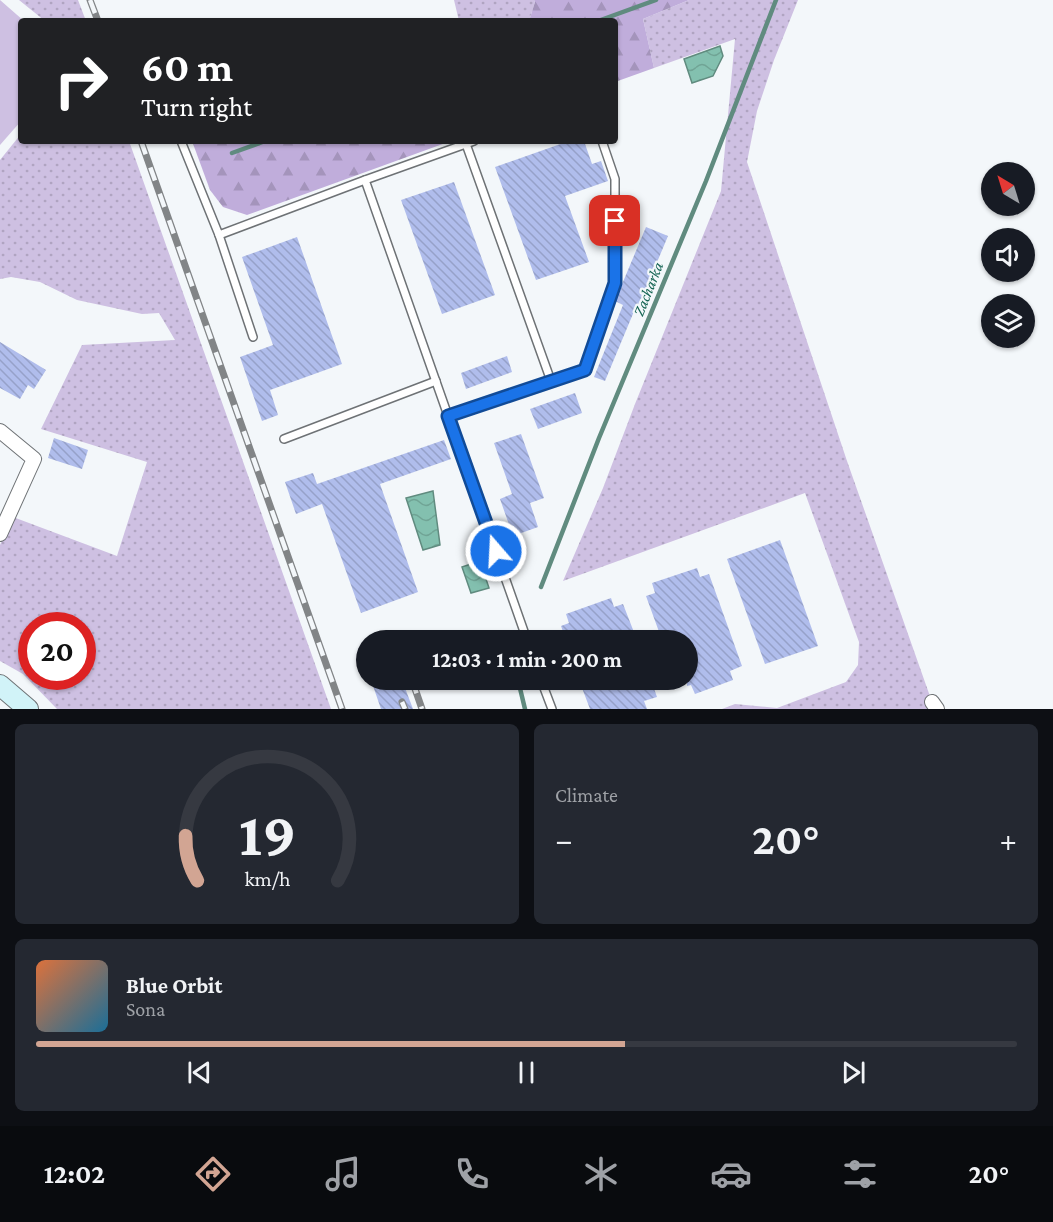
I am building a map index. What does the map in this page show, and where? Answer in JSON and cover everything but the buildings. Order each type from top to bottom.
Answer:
[{"type":"main road","points":[[0,685],[28,709]]},
{"type":"street","points":[[0,431],[34,459],[0,534]]},
{"type":"lane","points":[[182,144],[219,235],[253,337]]},
{"type":"lane","points":[[219,235],[466,144],[551,381]]},
{"type":"lane","points":[[448,416],[585,370],[615,283],[615,179],[603,144]]},
{"type":"lane","points":[[365,180],[523,630]]},
{"type":"lane","points":[[284,439],[436,381]]},
{"type":"lane","points":[[545,690],[552,709]]},
{"type":"shaded area","points":[[0,0],[21,18],[18,18],[18,124],[0,145]]},
{"type":"shaded area","points":[[19,0],[78,0],[85,18],[41,18]]},
{"type":"shaded area","points":[[454,0],[534,0],[535,2],[530,18],[458,18]]},
{"type":"shaded area","points":[[689,0],[798,0],[757,111],[747,162],[847,461],[932,702],[937,709],[722,709],[735,704],[777,708],[846,682],[858,665],[859,642],[805,493],[563,581],[603,488],[721,191],[735,39],[654,68],[643,19]]},
{"type":"shaded area","points":[[18,138],[18,144],[130,144],[331,709],[57,709],[39,690],[96,690],[96,612],[18,612],[18,671],[0,661],[0,545],[13,517],[117,556],[147,462],[41,429],[82,345],[175,340],[159,313],[142,314],[77,300],[40,282],[11,277],[0,279],[0,160]]},
{"type":"green space","points":[[534,0],[689,0],[643,19],[654,68],[618,81],[618,18],[530,18]]},
{"type":"green space","points":[[193,144],[443,144],[247,215],[223,207],[210,190]]},
{"type":"water","points":[[720,46],[723,56],[713,76],[692,83],[684,59]]},
{"type":"water","points":[[433,491],[440,545],[423,550],[406,498]]},
{"type":"water","points":[[480,561],[489,588],[471,593],[462,567]]},
{"type":"waterway","points":[[606,18],[656,0]]},
{"type":"waterway","name":"Zacharka","points":[[541,587],[599,438],[706,181],[776,0]]},
{"type":"waterway","points":[[232,153],[257,144]]},
{"type":"waterway","name":"Zacharka","points":[[520,690],[525,709]]},
{"type":"railway","points":[[90,0],[97,18]]},
{"type":"railway","points":[[142,144],[342,709]]},
{"type":"railway","points":[[415,690],[422,709]]},
{"type":"railway","points":[[402,702],[405,709]]},
{"type":"route","points":[[496,551],[448,416],[585,370],[615,283],[615,221]]}]
